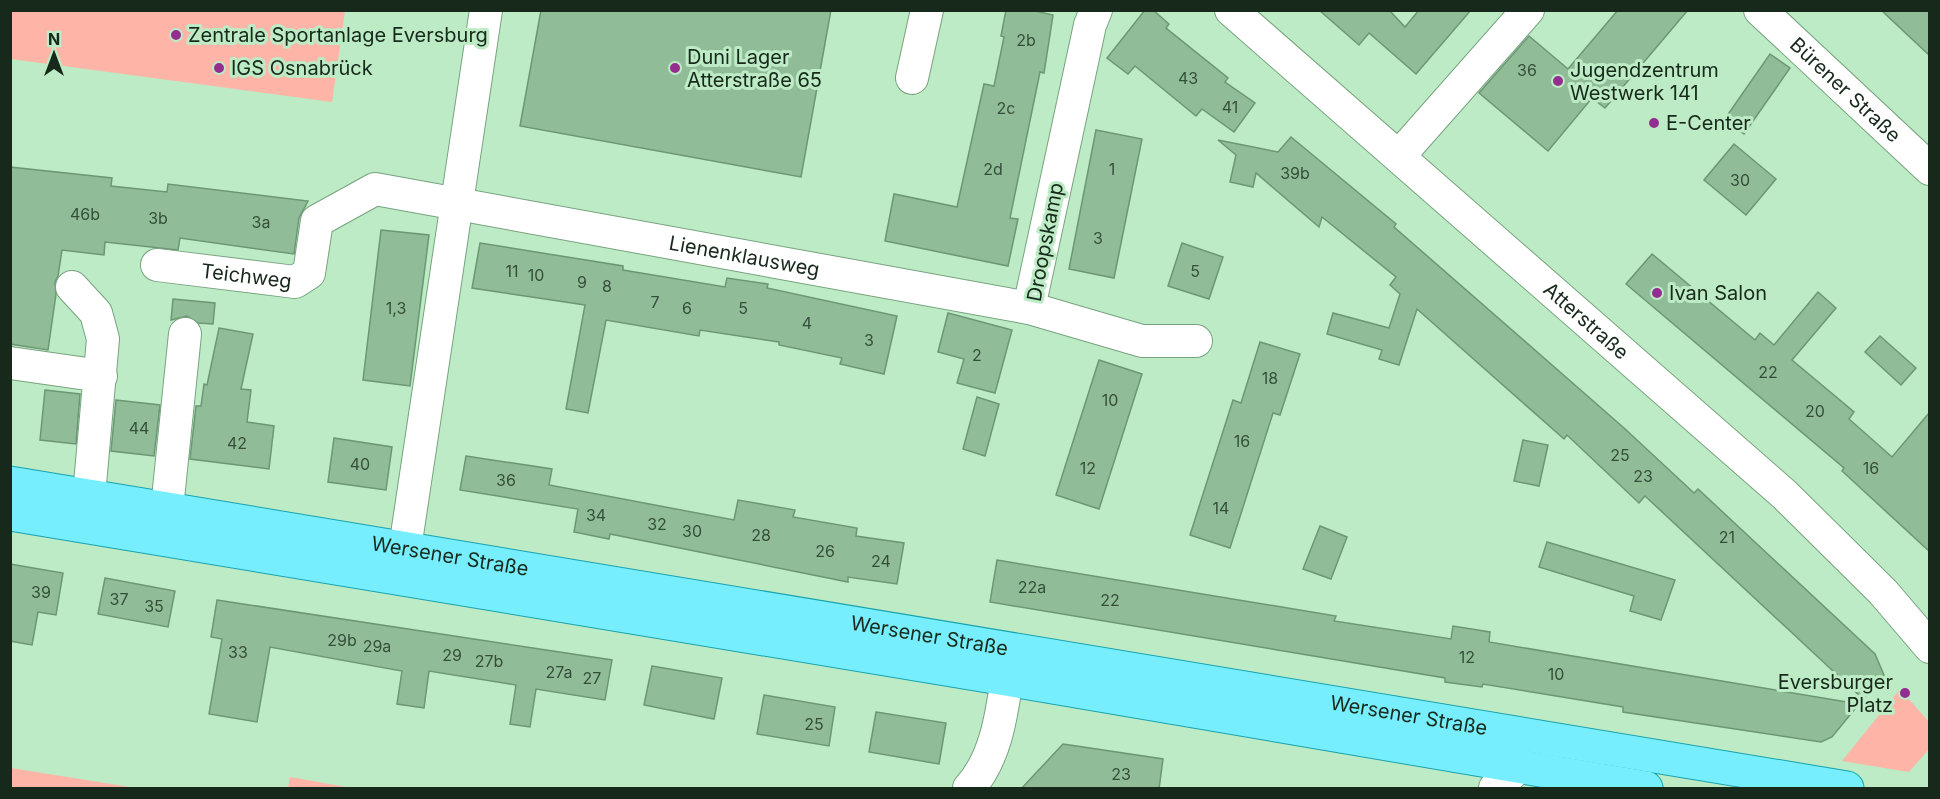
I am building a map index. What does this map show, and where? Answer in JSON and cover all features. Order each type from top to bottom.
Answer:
[{"type":"main road","name":"Wersener Straße","points":[[10,483],[405,548],[1646,789]]},
{"type":"main road","name":"Wersener Straße","points":[[10,514],[1847,789]]},
{"type":"street","points":[[405,548],[459,205],[486,10]]},
{"type":"street","points":[[912,78],[927,10]]},
{"type":"street","name":"Droopskamp","points":[[1096,10],[1088,36],[1029,308],[1142,341],[1196,341]]},
{"type":"street","name":"Atterstraße","points":[[1231,10],[1785,495],[1883,591],[1929,647]]},
{"type":"street","points":[[1399,156],[1528,10]]},
{"type":"street","name":"Bürener Straße","points":[[1760,10],[1929,169]]},
{"type":"street","name":"Teichweg","points":[[157,265],[295,282],[309,273],[317,221],[375,189],[459,205]]},
{"type":"street","name":"Lienenklausweg","points":[[459,205],[1029,308]]},
{"type":"street","points":[[72,287],[96,313],[103,339],[89,495]]},
{"type":"street","points":[[167,508],[185,334]]},
{"type":"street","points":[[10,363],[101,376]]},
{"type":"street","points":[[969,789],[982,775],[992,753],[1009,664]]},
{"type":"street","points":[[1495,789],[1520,766]]},
{"type":"shaded area","name":"Zentrale Sportanlage Eversburg","points":[[10,11],[345,11],[332,102],[11,59]]},
{"type":"shaded area","points":[[1900,689],[1929,722],[1929,749],[1909,772],[1842,761]]},
{"type":"shaded area","points":[[11,768],[136,788],[11,788]]},
{"type":"shaded area","points":[[290,777],[352,788],[288,788]]},
{"type":"building","name":"Duni Lager Atterstraße 65","points":[[541,10],[831,10],[801,177],[520,126]]},
{"type":"building","points":[[1006,10],[1031,10],[1053,15],[1044,73],[1040,72],[1010,218],[1018,219],[1008,266],[885,241],[894,194],[957,207],[984,84],[994,86],[1004,37],[1001,36]]},
{"type":"building","points":[[1145,10],[1153,10],[1169,24],[1166,28],[1228,78],[1225,82],[1255,103],[1234,132],[1202,109],[1196,116],[1135,66],[1128,74],[1107,58]]},
{"type":"building","points":[[1319,10],[1389,10],[1405,27],[1419,10],[1471,10],[1416,74],[1369,33],[1359,45]]},
{"type":"building","name":"Jugendzentrum Westwerk 141","points":[[1618,10],[1688,10],[1605,108],[1592,98],[1548,151],[1479,93],[1529,36],[1568,69]]},
{"type":"building","points":[[1881,10],[1929,10],[1929,55]]},
{"type":"building","points":[[1770,54],[1790,68],[1744,134],[1724,120]]},
{"type":"building","points":[[1096,130],[1142,139],[1114,278],[1069,269]]},
{"type":"building","points":[[1291,137],[1396,224],[1394,227],[1624,428],[1694,493],[1698,489],[1875,654],[1884,675],[1863,699],[1645,496],[1639,503],[1567,435],[1564,439],[1417,309],[1399,365],[1379,359],[1382,350],[1327,334],[1333,313],[1389,328],[1400,294],[1390,285],[1396,277],[1322,217],[1319,227],[1256,173],[1253,187],[1230,182],[1236,155],[1218,140],[1278,152]]},
{"type":"building","points":[[1734,144],[1776,179],[1746,215],[1704,180]]},
{"type":"building","points":[[10,167],[112,178],[111,186],[167,192],[168,184],[308,201],[299,218],[294,254],[180,238],[178,250],[105,242],[104,255],[62,250],[55,282],[56,294],[48,350],[10,344]]},
{"type":"building","points":[[381,230],[429,235],[410,386],[363,380]]},
{"type":"building","points":[[480,243],[623,266],[623,270],[725,287],[727,278],[768,284],[767,288],[897,316],[884,374],[840,364],[842,358],[779,345],[779,342],[700,330],[699,336],[606,320],[588,413],[566,409],[585,305],[472,288]]},
{"type":"building","points":[[1182,243],[1223,257],[1209,299],[1168,286]]},
{"type":"building","points":[[1652,254],[1755,340],[1760,333],[1774,345],[1818,292],[1836,308],[1792,360],[1854,412],[1849,419],[1892,457],[1929,413],[1929,551],[1842,471],[1844,468],[1626,284]]},
{"type":"building","points":[[173,299],[215,303],[213,324],[198,323],[187,316],[171,320]]},
{"type":"building","points":[[948,313],[1012,330],[995,393],[957,383],[964,359],[938,352]]},
{"type":"building","points":[[219,328],[253,334],[241,389],[251,390],[247,422],[274,426],[269,469],[190,459],[196,406],[201,406],[204,384],[207,385]]},
{"type":"building","points":[[1880,336],[1916,368],[1901,385],[1865,352]]},
{"type":"building","points":[[1260,342],[1300,354],[1280,415],[1273,413],[1230,548],[1190,535],[1233,400],[1241,403]]},
{"type":"building","points":[[1099,360],[1142,374],[1099,509],[1056,495]]},
{"type":"building","points":[[45,390],[80,394],[76,444],[40,440]]},
{"type":"building","points":[[977,397],[999,404],[985,456],[963,449]]},
{"type":"building","points":[[116,400],[160,405],[154,456],[111,451]]},
{"type":"building","points":[[334,438],[392,447],[386,490],[328,482]]},
{"type":"building","points":[[1523,440],[1548,445],[1539,486],[1514,481]]},
{"type":"building","points":[[466,456],[552,469],[549,485],[734,520],[738,500],[795,510],[793,517],[857,528],[856,536],[904,543],[897,584],[848,577],[848,582],[610,534],[609,539],[574,532],[578,509],[460,490]]},
{"type":"building","points":[[1320,526],[1347,537],[1331,579],[1303,569]]},
{"type":"building","points":[[1547,542],[1675,580],[1661,620],[1630,611],[1634,596],[1539,567]]},
{"type":"building","points":[[997,560],[1336,616],[1334,621],[1451,639],[1453,626],[1490,632],[1489,642],[1859,704],[1832,737],[1821,742],[1623,712],[1623,707],[1483,684],[1482,687],[1445,682],[1445,678],[990,602]]},
{"type":"building","points":[[10,564],[63,573],[56,615],[38,612],[32,645],[10,641]]},
{"type":"building","points":[[105,578],[175,591],[168,627],[98,614]]},
{"type":"building","points":[[217,600],[612,660],[605,700],[536,689],[530,727],[510,724],[516,685],[429,671],[424,708],[397,704],[402,671],[270,647],[257,722],[209,714],[222,639],[211,637]]},
{"type":"building","points":[[652,666],[722,678],[714,719],[644,705]]},
{"type":"building","points":[[764,695],[835,707],[829,746],[757,734]]},
{"type":"building","points":[[876,712],[946,723],[939,764],[869,752]]},
{"type":"building","points":[[1063,744],[1163,759],[1159,789],[1021,789]]},
{"type":"place","name":"Zentrale Sportanlage Eversburg","points":[[176,35]]},
{"type":"place","name":"IGS Osnabrück","points":[[219,68]]},
{"type":"place","name":"Duni Lager Atterstraße 65","points":[[675,68]]},
{"type":"place","name":"Jugendzentrum Westwerk 141","points":[[1558,81]]},
{"type":"place","name":"E-Center","points":[[1654,123]]},
{"type":"place","name":"Ivan Salon","points":[[1657,293]]},
{"type":"place","name":"Eversburger Platz","points":[[1905,693]]}]
